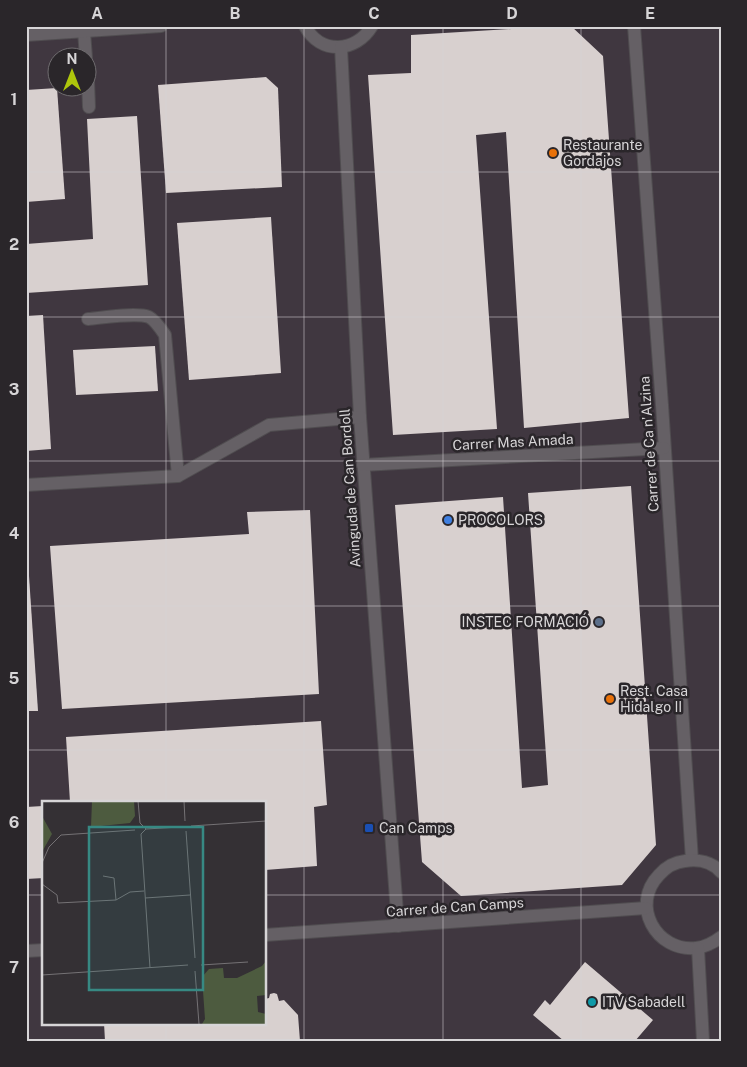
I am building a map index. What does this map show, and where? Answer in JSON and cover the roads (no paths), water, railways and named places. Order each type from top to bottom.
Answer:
[{"type":"street","points":[[26,35],[161,26]]},
{"type":"street","points":[[305,26],[314,38],[324,44],[335,47],[347,46],[358,42],[367,34],[372,26]]},
{"type":"street","name":"Carrer de Ca n'Alzina","points":[[634,26],[692,860]]},
{"type":"street","points":[[84,31],[85,48]]},
{"type":"street","name":"Avinguda de Can Bordoll","points":[[341,46],[363,465],[398,926]]},
{"type":"street","points":[[89,98],[89,107]]},
{"type":"street","points":[[88,319],[133,315],[149,317],[165,335],[178,476]]},
{"type":"street","points":[[26,485],[178,476],[269,425],[360,417]]},
{"type":"street","name":"Carrer Mas Amada","points":[[363,465],[664,448]]},
{"type":"street","points":[[721,872],[718,868],[706,862],[692,860],[677,862],[664,869],[654,880],[648,893],[646,908],[650,922],[658,935],[670,943],[683,948],[698,948],[710,945],[721,937]]},
{"type":"street","name":"Carrer de Can Camps","points":[[266,935],[646,908]]},
{"type":"street","points":[[698,948],[703,1041]]},
{"type":"street","points":[[26,951],[42,950]]},
{"type":"place","name":"Restaurante Gordajos","points":[[553,153]]},
{"type":"place","name":"PROCOLORS","points":[[448,520]]},
{"type":"place","name":"INSTEC FORMACIÓ","points":[[599,622]]},
{"type":"place","name":"Rest. Casa Hidalgo II","points":[[610,699]]},
{"type":"place","name":"Can Camps","points":[[369,828]]},
{"type":"place","name":"ITV Sabadell","points":[[592,1002]]}]
